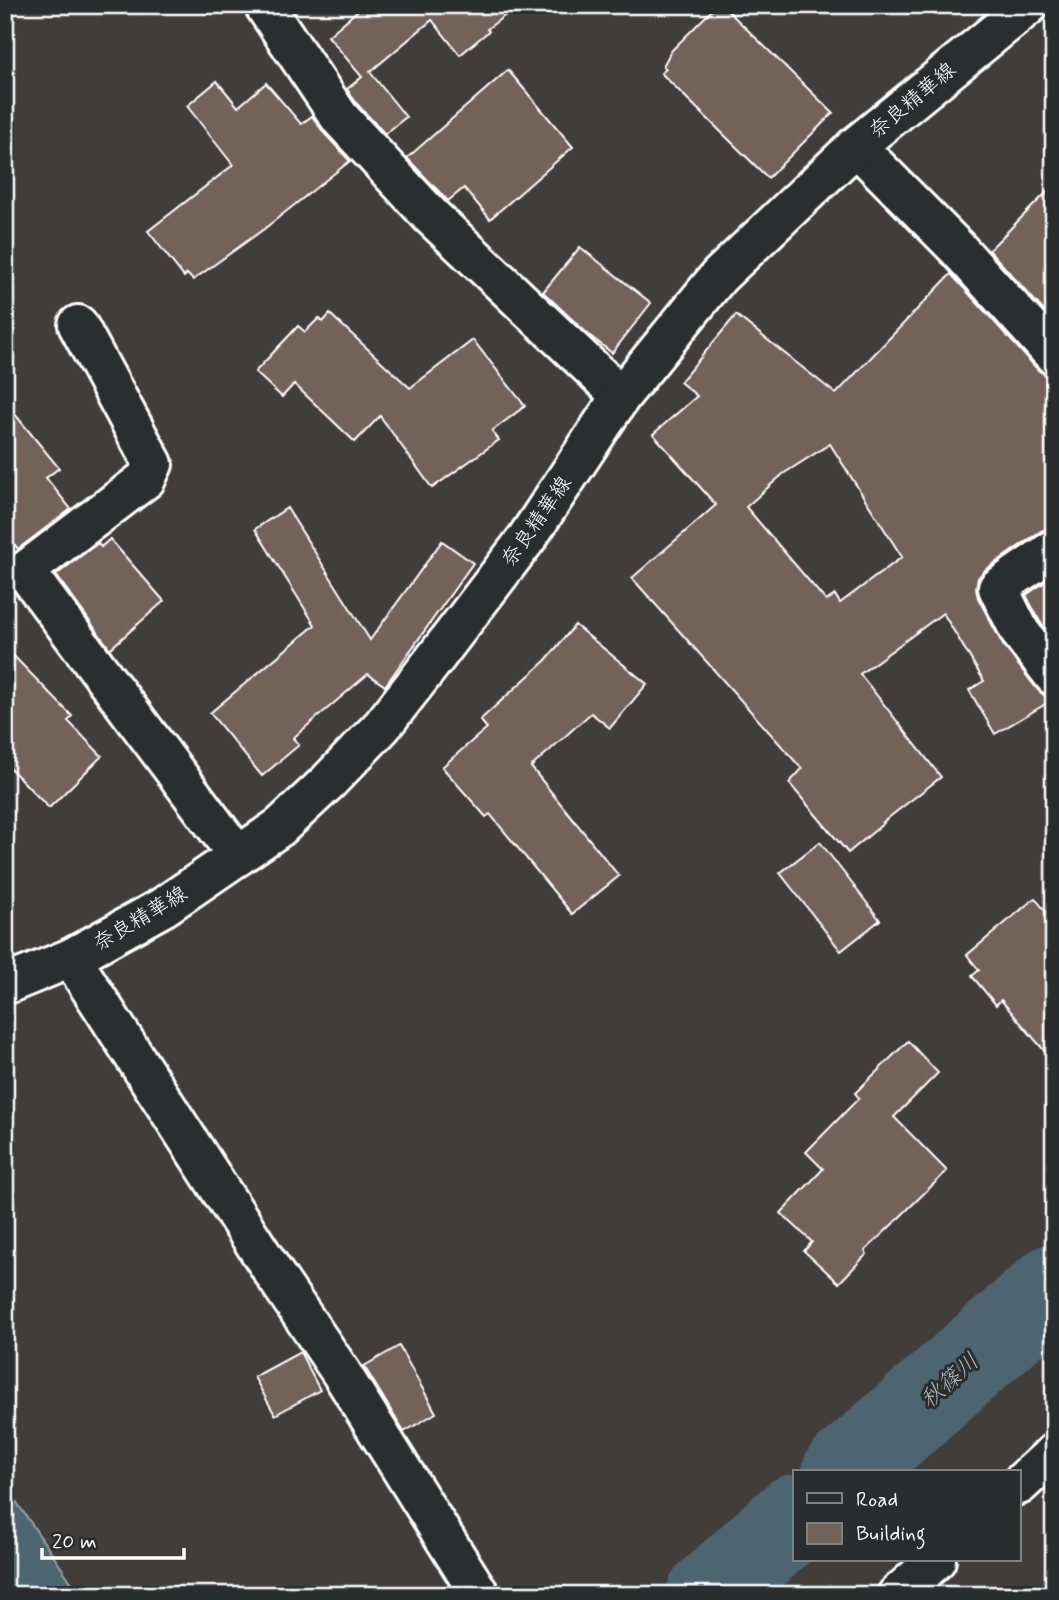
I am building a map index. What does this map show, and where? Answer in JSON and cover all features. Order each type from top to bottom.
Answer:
[{"type":"street","points":[[264,5],[340,118],[430,215],[621,396]]},
{"type":"street","name":"奈良精華線","points":[[5,985],[71,958],[163,906],[280,827],[328,782],[382,726],[527,538],[621,396],[719,276],[856,146],[1029,5]]},
{"type":"street","points":[[856,146],[959,250],[1054,355]]},
{"type":"street","points":[[78,325],[153,464],[146,480],[25,571],[238,856]]},
{"type":"street","points":[[1054,550],[998,588],[1020,632],[1054,676]]},
{"type":"street","points":[[71,958],[342,1374],[480,1595]]},
{"type":"street","points":[[1020,1484],[1054,1453]]},
{"type":"street","points":[[897,1595],[934,1562]]},
{"type":"water","points":[[5,1485],[80,1595],[5,1595]]},
{"type":"building","points":[[364,5],[519,5],[487,29],[489,31],[460,55],[432,20],[370,72],[406,117],[385,134],[347,89],[362,77],[328,36]]},
{"type":"building","points":[[717,5],[722,5],[833,113],[768,178],[661,73],[666,69],[663,66],[671,51]]},
{"type":"building","points":[[508,70],[573,147],[490,219],[464,188],[448,201],[407,158]]},
{"type":"building","points":[[217,81],[238,107],[266,83],[301,124],[312,116],[350,161],[264,229],[193,280],[187,274],[184,277],[148,231],[233,165],[187,106]]},
{"type":"building","points":[[1054,185],[1054,322],[989,250]]},
{"type":"building","points":[[580,247],[651,303],[612,353],[543,292]]},
{"type":"building","points":[[951,274],[1038,370],[1047,376],[1054,376],[1054,527],[1041,531],[985,570],[978,578],[976,588],[978,598],[1003,645],[1037,689],[1054,699],[995,734],[969,690],[984,681],[943,613],[860,674],[941,777],[848,853],[789,783],[802,769],[632,578],[716,505],[653,434],[697,396],[680,382],[736,315],[836,394]],"holes":[[[830,444],[902,557],[840,603],[835,595],[826,601],[746,507],[783,474]]]},
{"type":"building","points":[[330,314],[410,388],[473,340],[525,406],[492,431],[499,440],[432,488],[380,416],[355,442],[294,384],[282,397],[255,372],[298,326],[305,332],[319,318],[323,322]]},
{"type":"building","points":[[5,402],[59,468],[46,478],[71,509],[18,549],[5,533]]},
{"type":"building","points":[[287,508],[370,640],[442,541],[473,563],[385,686],[368,674],[293,738],[299,745],[262,776],[210,713],[315,625],[255,529]]},
{"type":"building","points":[[110,539],[164,601],[110,649],[56,575],[98,543],[101,547]]},
{"type":"building","points":[[1054,576],[1054,640],[1039,620],[1026,595]]},
{"type":"building","points":[[575,625],[647,684],[610,728],[591,713],[531,767],[619,876],[572,914],[490,814],[486,817],[442,767],[487,728],[480,720],[546,660]]},
{"type":"building","points":[[5,647],[72,716],[68,721],[102,756],[49,808],[5,763]]},
{"type":"building","points":[[820,842],[880,920],[841,951],[780,873]]},
{"type":"building","points":[[1035,898],[1054,922],[1054,1062],[1001,1000],[996,1005],[972,976],[979,970],[967,955]]},
{"type":"building","points":[[908,1041],[938,1073],[894,1117],[947,1171],[865,1251],[867,1254],[839,1283],[804,1251],[812,1242],[781,1213],[823,1169],[806,1152],[859,1098],[855,1093]]},
{"type":"building","points":[[399,1346],[436,1413],[404,1432],[364,1366]]},
{"type":"building","points":[[300,1352],[320,1390],[275,1415],[254,1377]]},
{"type":"waterway","name":"秋篠川","points":[[847,1470],[1054,1287]]},
{"type":"waterway","name":"秋篠川","points":[[709,1595],[793,1519]]}]
